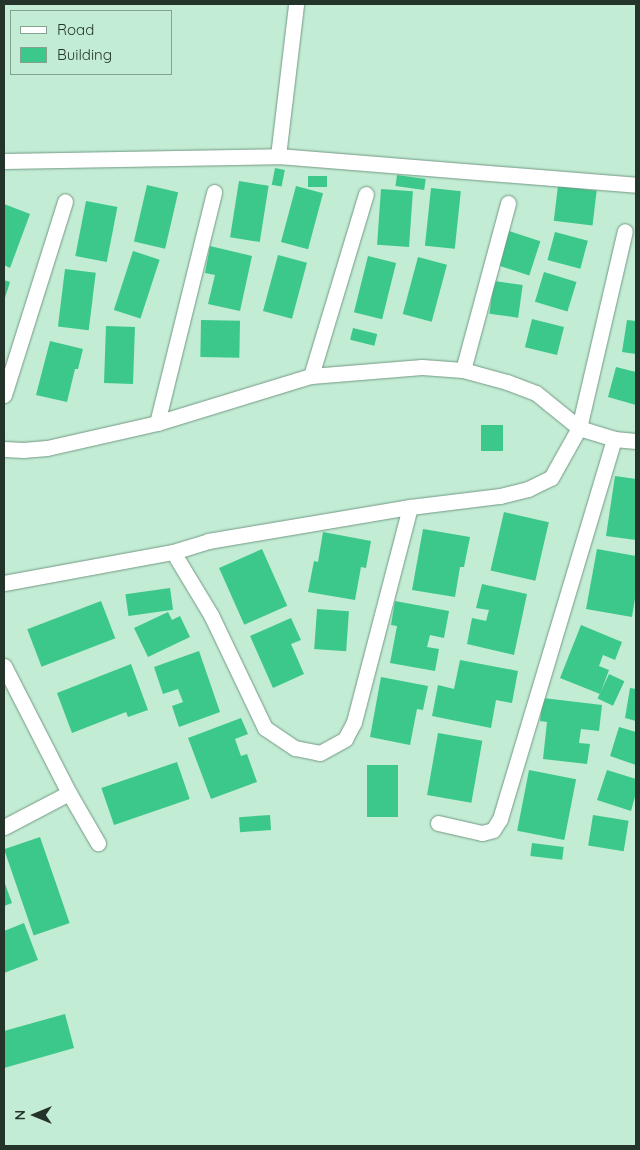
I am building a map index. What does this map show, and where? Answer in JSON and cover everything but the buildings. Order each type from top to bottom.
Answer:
[{"type":"street","points":[[278,156],[296,4]]},
{"type":"street","points":[[4,161],[278,156],[636,185]]},
{"type":"street","points":[[157,423],[214,192]]},
{"type":"street","points":[[311,376],[366,194]]},
{"type":"street","points":[[4,395],[64,201]]},
{"type":"street","points":[[463,370],[508,203]]},
{"type":"street","points":[[4,584],[173,552],[208,541],[410,507],[500,496],[528,489],[551,478],[579,428],[626,231]]},
{"type":"street","points":[[4,449],[47,448],[157,423],[311,376],[422,367],[463,370],[536,393],[579,428],[614,439],[636,441]]},
{"type":"street","points":[[438,823],[482,833],[493,830],[500,819],[614,439]]},
{"type":"street","points":[[173,552],[211,615],[265,728],[295,748],[320,753],[344,739],[354,722],[410,507]]},
{"type":"street","points":[[4,666],[69,793],[98,843]]},
{"type":"street","points":[[4,827],[69,793]]}]
